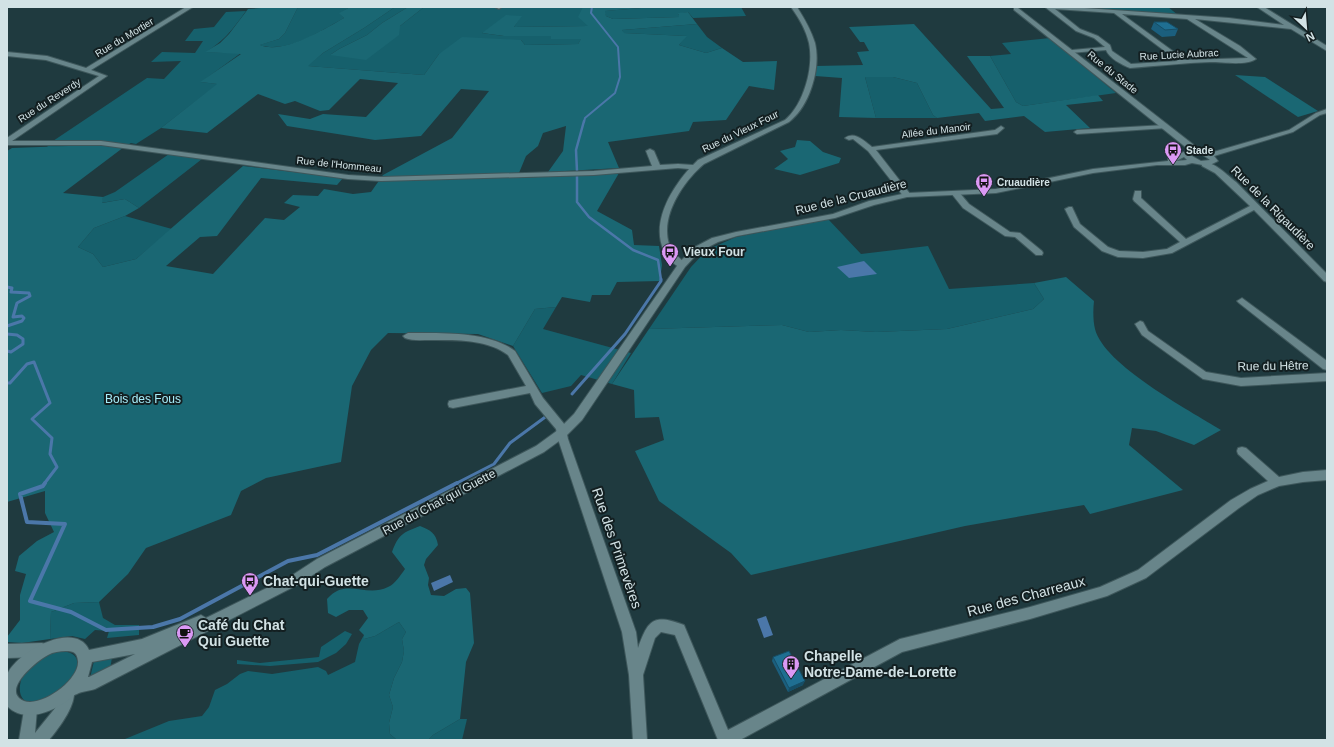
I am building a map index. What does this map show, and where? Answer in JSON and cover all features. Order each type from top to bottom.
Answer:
[{"type":"street","name":"Rue du Mortier","points":[[87,70],[190,7]]},
{"type":"street","name":"Rue du Vieux Four","points":[[682,265],[671,257],[664,246],[664,227],[667,209],[678,186],[694,167],[787,121],[800,107],[804,98],[812,68],[813,51],[805,26],[794,7]]},
{"type":"street","points":[[1042,7],[1188,17],[1291,27]]},
{"type":"street","points":[[1260,7],[1327,49]]},
{"type":"street","name":"Rue du Stade","points":[[1015,8],[1196,151]]},
{"type":"street","name":"Rue Lucie Aubrac","points":[[1049,8],[1078,30],[1096,37],[1108,46],[1109,52],[1130,66],[1211,60],[1235,61],[1253,59],[1230,42],[1223,40],[1188,17]]},
{"type":"street","points":[[1116,12],[1184,62]]},
{"type":"street","points":[[1072,52],[1108,48]]},
{"type":"street","points":[[7,54],[47,58],[87,70]]},
{"type":"street","name":"Rue du Reverdy","points":[[7,142],[104,77],[104,75],[87,70]]},
{"type":"street","points":[[1205,164],[1212,158],[1291,130],[1318,114],[1327,111]]},
{"type":"street","points":[[1077,132],[1165,127]]},
{"type":"street","name":"Allée du Manoir","points":[[871,149],[997,132],[1001,128]]},
{"type":"street","points":[[849,138],[854,137],[871,149],[907,195]]},
{"type":"street","name":"Rue de l'Hommeau","points":[[7,142],[101,143],[348,177],[380,179],[594,173],[678,166],[694,167]]},
{"type":"street","points":[[650,151],[657,168]]},
{"type":"street","points":[[1157,163],[1178,158],[1196,151],[1212,158]]},
{"type":"street","points":[[1188,153],[1188,157],[1193,160]]},
{"type":"street","name":"Rue de la Rigaudière","points":[[1212,158],[1218,171]]},
{"type":"street","name":"Rue de la Rigaudière","points":[[1193,160],[1218,171],[1233,184],[1327,279]]},
{"type":"street","name":"Rue de la Cruaudière","points":[[562,433],[578,417],[594,396],[682,265],[696,250],[716,240],[736,234],[835,216],[883,200],[907,195],[996,191],[1093,171],[1157,163],[1185,163],[1193,160]]},
{"type":"street","points":[[955,193],[966,206],[1008,234],[1016,235],[1039,253]]},
{"type":"street","points":[[1138,193],[1137,199],[1185,242]]},
{"type":"street","points":[[1069,209],[1077,225],[1105,249],[1118,254],[1143,255],[1169,250],[1244,211],[1255,207]]},
{"type":"street","points":[[1242,301],[1327,366]]},
{"type":"street","name":"Rue du Hêtre","points":[[1140,324],[1145,333],[1203,375],[1241,382],[1327,377]]},
{"type":"street","name":"Rue des Primevères","points":[[408,336],[457,337],[484,340],[508,350],[512,353],[532,390],[561,428],[563,439],[569,452],[630,632],[636,675],[640,740]]},
{"type":"street","points":[[453,404],[532,390]]},
{"type":"street","name":"Rue du Chat qui Guette","points":[[71,689],[90,684],[295,580],[313,568],[525,457],[562,433]]},
{"type":"street","points":[[1242,451],[1277,482]]},
{"type":"street","name":"Rue des Charreaux","points":[[725,740],[900,646],[1045,609],[1102,592],[1142,574],[1234,504],[1254,492],[1277,482],[1304,477],[1327,475]]},
{"type":"street","name":"Rue du Chat qui Guette","points":[[85,657],[142,646],[162,639],[293,575],[313,568]]},
{"type":"street","points":[[636,675],[650,634],[658,625],[679,630],[725,740]]},
{"type":"street","points":[[7,651],[42,650],[66,644],[76,644],[82,649],[85,657],[86,664],[82,674],[71,689],[62,712],[39,740]]},
{"type":"street","points":[[26,740],[28,735],[18,709],[12,702],[9,693],[9,682],[21,668],[42,650]]},
{"type":"street","points":[[18,709],[43,707],[56,701],[71,689]]},
{"type":"shaded area","points":[[298,7],[350,7],[340,13],[344,18],[303,40],[281,46],[270,47],[259,45],[279,39],[285,33]]},
{"type":"shaded area","points":[[395,7],[408,7],[382,23],[367,35],[330,55],[400,26],[424,7],[583,7],[589,26],[514,27],[521,16],[482,33],[504,36],[551,36],[551,39],[582,38],[578,44],[525,45],[521,40],[439,54],[424,75],[307,66],[323,53]]},
{"type":"shaded area","points":[[653,7],[741,7],[746,16],[693,18],[688,12],[678,14],[680,17],[613,19],[606,16],[604,11]]},
{"type":"shaded area","points":[[1168,7],[1178,15],[1077,8]]},
{"type":"shaded area","points":[[246,11],[228,34],[206,52],[241,53],[201,82],[218,84],[161,128],[136,144],[131,143],[124,147],[96,145],[47,147],[53,141],[147,78],[164,79],[181,61],[151,62],[162,52],[195,53],[203,41],[185,41],[194,29],[214,27],[226,12]]},
{"type":"shaded area","points":[[697,24],[707,37],[722,48],[706,53],[679,45],[686,36],[623,33],[622,30]]},
{"type":"shaded area","points":[[1050,38],[1116,93],[1023,106],[1016,102],[990,56],[1011,54],[1002,43]]},
{"type":"shaded area","points":[[865,77],[893,77],[917,83],[933,115],[937,118],[876,118]]},
{"type":"shaded area","points":[[169,154],[202,159],[139,208],[125,199],[101,203],[103,197],[115,192]]},
{"type":"shaded area","points":[[125,216],[172,229],[136,259],[103,267],[93,254],[78,247],[94,228]]},
{"type":"shaded area","points":[[828,219],[861,254],[928,246],[949,289],[1034,283],[1044,299],[1033,309],[947,329],[876,332],[841,330],[809,332],[782,325],[649,329],[691,267],[707,250],[736,237]]},
{"type":"shaded area","points":[[864,261],[877,274],[849,278],[837,267]]},
{"type":"shaded area","points":[[556,307],[543,329],[631,353],[612,384],[581,375],[571,386],[542,393],[513,346],[535,309]]},
{"type":"shaded area","points":[[450,575],[453,582],[434,591],[431,583]]},
{"type":"shaded area","points":[[99,602],[103,618],[115,625],[139,625],[139,635],[107,638],[109,631],[95,630],[85,639],[72,636],[50,639],[51,612],[74,603]]},
{"type":"shaded area","points":[[766,616],[773,635],[764,638],[757,619]]},
{"type":"shaded area","points":[[399,622],[406,632],[402,639],[404,651],[402,662],[394,678],[389,695],[393,707],[389,723],[390,734],[397,740],[112,740],[125,739],[169,721],[202,716],[209,707],[215,690],[227,684],[240,674],[248,671],[272,674],[318,667],[326,671],[328,675],[355,662],[359,644],[364,635],[364,639],[375,636]]},
{"type":"shaded area","points":[[345,631],[352,634],[346,644],[336,653],[318,662],[270,666],[237,664],[237,660],[260,663],[319,657],[321,647]]},
{"type":"shaded area","points":[[59,651],[70,653],[75,657],[77,662],[73,677],[53,696],[27,702],[23,699],[20,690],[20,685],[24,674],[31,666],[49,654]]},
{"type":"shaded area","points":[[112,657],[110,670],[90,678],[94,661]]},
{"type":"shaded area","points":[[460,719],[467,719],[462,740],[428,740],[433,735]]},
{"type":"green space","name":"Bois des Fous","points":[[298,7],[285,33],[279,39],[260,45],[280,47],[315,34],[344,18],[339,13],[350,7],[395,7],[323,53],[308,66],[424,75],[439,54],[462,37],[521,40],[525,45],[578,44],[581,39],[551,39],[551,36],[504,36],[482,33],[506,15],[522,16],[514,27],[588,26],[578,17],[583,7],[653,7],[605,11],[606,16],[613,19],[679,17],[678,13],[688,12],[697,24],[622,30],[624,33],[687,36],[679,45],[706,53],[722,48],[743,62],[777,61],[774,90],[749,86],[726,120],[693,122],[689,131],[608,142],[619,168],[548,172],[563,151],[566,126],[543,133],[538,146],[526,156],[518,178],[619,173],[597,211],[632,230],[634,245],[659,246],[662,265],[660,281],[617,282],[610,295],[592,295],[590,302],[562,297],[556,307],[535,309],[513,346],[478,334],[388,333],[371,350],[352,386],[341,462],[266,478],[241,491],[231,515],[146,548],[128,574],[99,602],[74,603],[51,612],[50,639],[22,643],[7,642],[7,637],[20,620],[20,595],[26,574],[15,571],[19,556],[37,541],[54,532],[45,513],[45,491],[7,502],[7,151],[12,148],[96,145],[124,147],[63,193],[103,197],[102,203],[125,199],[139,208],[125,216],[94,228],[78,247],[93,254],[103,267],[136,259],[243,166],[343,178],[337,185],[261,178],[217,236],[200,237],[166,266],[213,274],[265,218],[284,220],[300,207],[284,203],[293,195],[318,196],[324,189],[353,194],[371,192],[383,175],[452,138],[489,91],[461,89],[421,136],[375,140],[287,126],[278,114],[310,119],[323,114],[366,117],[398,83],[360,79],[329,110],[320,111],[295,101],[285,104],[258,94],[207,133],[161,128],[217,84],[200,82],[241,54],[205,52],[220,43],[229,34],[248,9]]},
{"type":"green space","points":[[408,7],[424,7],[400,26],[399,35],[366,60],[330,55],[367,35],[382,23]]},
{"type":"green space","points":[[914,24],[991,109],[1004,108],[967,56],[990,56],[1016,102],[1023,106],[1098,95],[1103,101],[1066,105],[1090,128],[1045,132],[1024,116],[985,121],[979,113],[937,118],[933,115],[917,83],[893,77],[865,77],[876,118],[839,117],[842,78],[815,76],[816,66],[863,65],[857,52],[869,51],[864,42],[860,42],[849,27]]},
{"type":"green space","points":[[1235,75],[1265,77],[1318,111],[1298,117]]},
{"type":"green space","points":[[797,140],[810,141],[823,152],[841,158],[839,163],[800,175],[774,169],[788,159],[780,151],[795,147]]},
{"type":"green space","points":[[1066,277],[1094,301],[1093,315],[1095,329],[1102,343],[1114,357],[1130,372],[1149,386],[1221,430],[1194,445],[1156,431],[1132,428],[1129,445],[1183,490],[1090,514],[1084,505],[965,526],[751,575],[731,553],[659,501],[635,451],[664,440],[659,417],[635,418],[634,390],[612,384],[649,329],[782,325],[809,332],[841,330],[876,332],[947,329],[1033,309],[1044,299],[1034,283]]},
{"type":"green space","points":[[420,526],[432,532],[438,545],[426,559],[424,565],[429,578],[428,585],[431,595],[444,596],[456,589],[466,588],[470,593],[474,643],[466,662],[460,719],[433,735],[428,740],[397,740],[390,734],[389,723],[393,707],[389,695],[394,678],[402,662],[404,651],[402,639],[406,632],[399,622],[375,636],[364,639],[364,635],[359,630],[368,618],[363,610],[349,610],[336,617],[328,613],[327,599],[341,589],[349,588],[380,590],[393,584],[405,569],[392,552],[394,546],[402,535],[409,530]]},
{"type":"building","points":[[1154,22],[1167,22],[1178,29],[1165,30]]},
{"type":"building","name":"Chapelle Notre-Dame-de-Lorette","points":[[789,651],[805,681],[789,688],[773,657]]},
{"type":"waterway","points":[[584,122],[585,118],[615,93],[620,77],[618,47],[591,13],[592,7]]},
{"type":"waterway","points":[[577,171],[576,150],[584,121]]},
{"type":"waterway","points":[[577,175],[577,202],[589,217],[633,250],[658,260],[661,280]]},
{"type":"waterway","points":[[572,394],[625,334],[661,280]]},
{"type":"waterway","points":[[7,287],[12,288],[11,292],[29,293],[30,296],[17,303],[13,317],[22,316],[24,318],[22,321],[7,326]]},
{"type":"waterway","points":[[7,334],[17,335],[23,339],[23,344],[11,352],[7,351]]},
{"type":"waterway","points":[[7,383],[10,383],[27,364],[34,362],[50,403],[32,419],[52,438],[50,454],[57,467],[44,484]]},
{"type":"waterway","points":[[455,484],[494,464],[510,443],[548,415]]},
{"type":"waterway","points":[[45,483],[43,486],[20,494],[27,522],[65,524],[30,601],[71,612],[106,630],[153,627],[180,619],[288,561],[317,555],[457,483]]},
{"type":"place","name":"Stade","points":[[1173,165]]},
{"type":"place","name":"Cruaudière","points":[[984,197]]},
{"type":"place","name":"Vieux Four","points":[[670,267]]},
{"type":"place","name":"Chat-qui-Guette","points":[[250,596]]},
{"type":"place","name":"Café du Chat Qui Guette","points":[[185,648]]},
{"type":"place","name":"Chapelle Notre-Dame-de-Lorette","points":[[791,679]]}]
